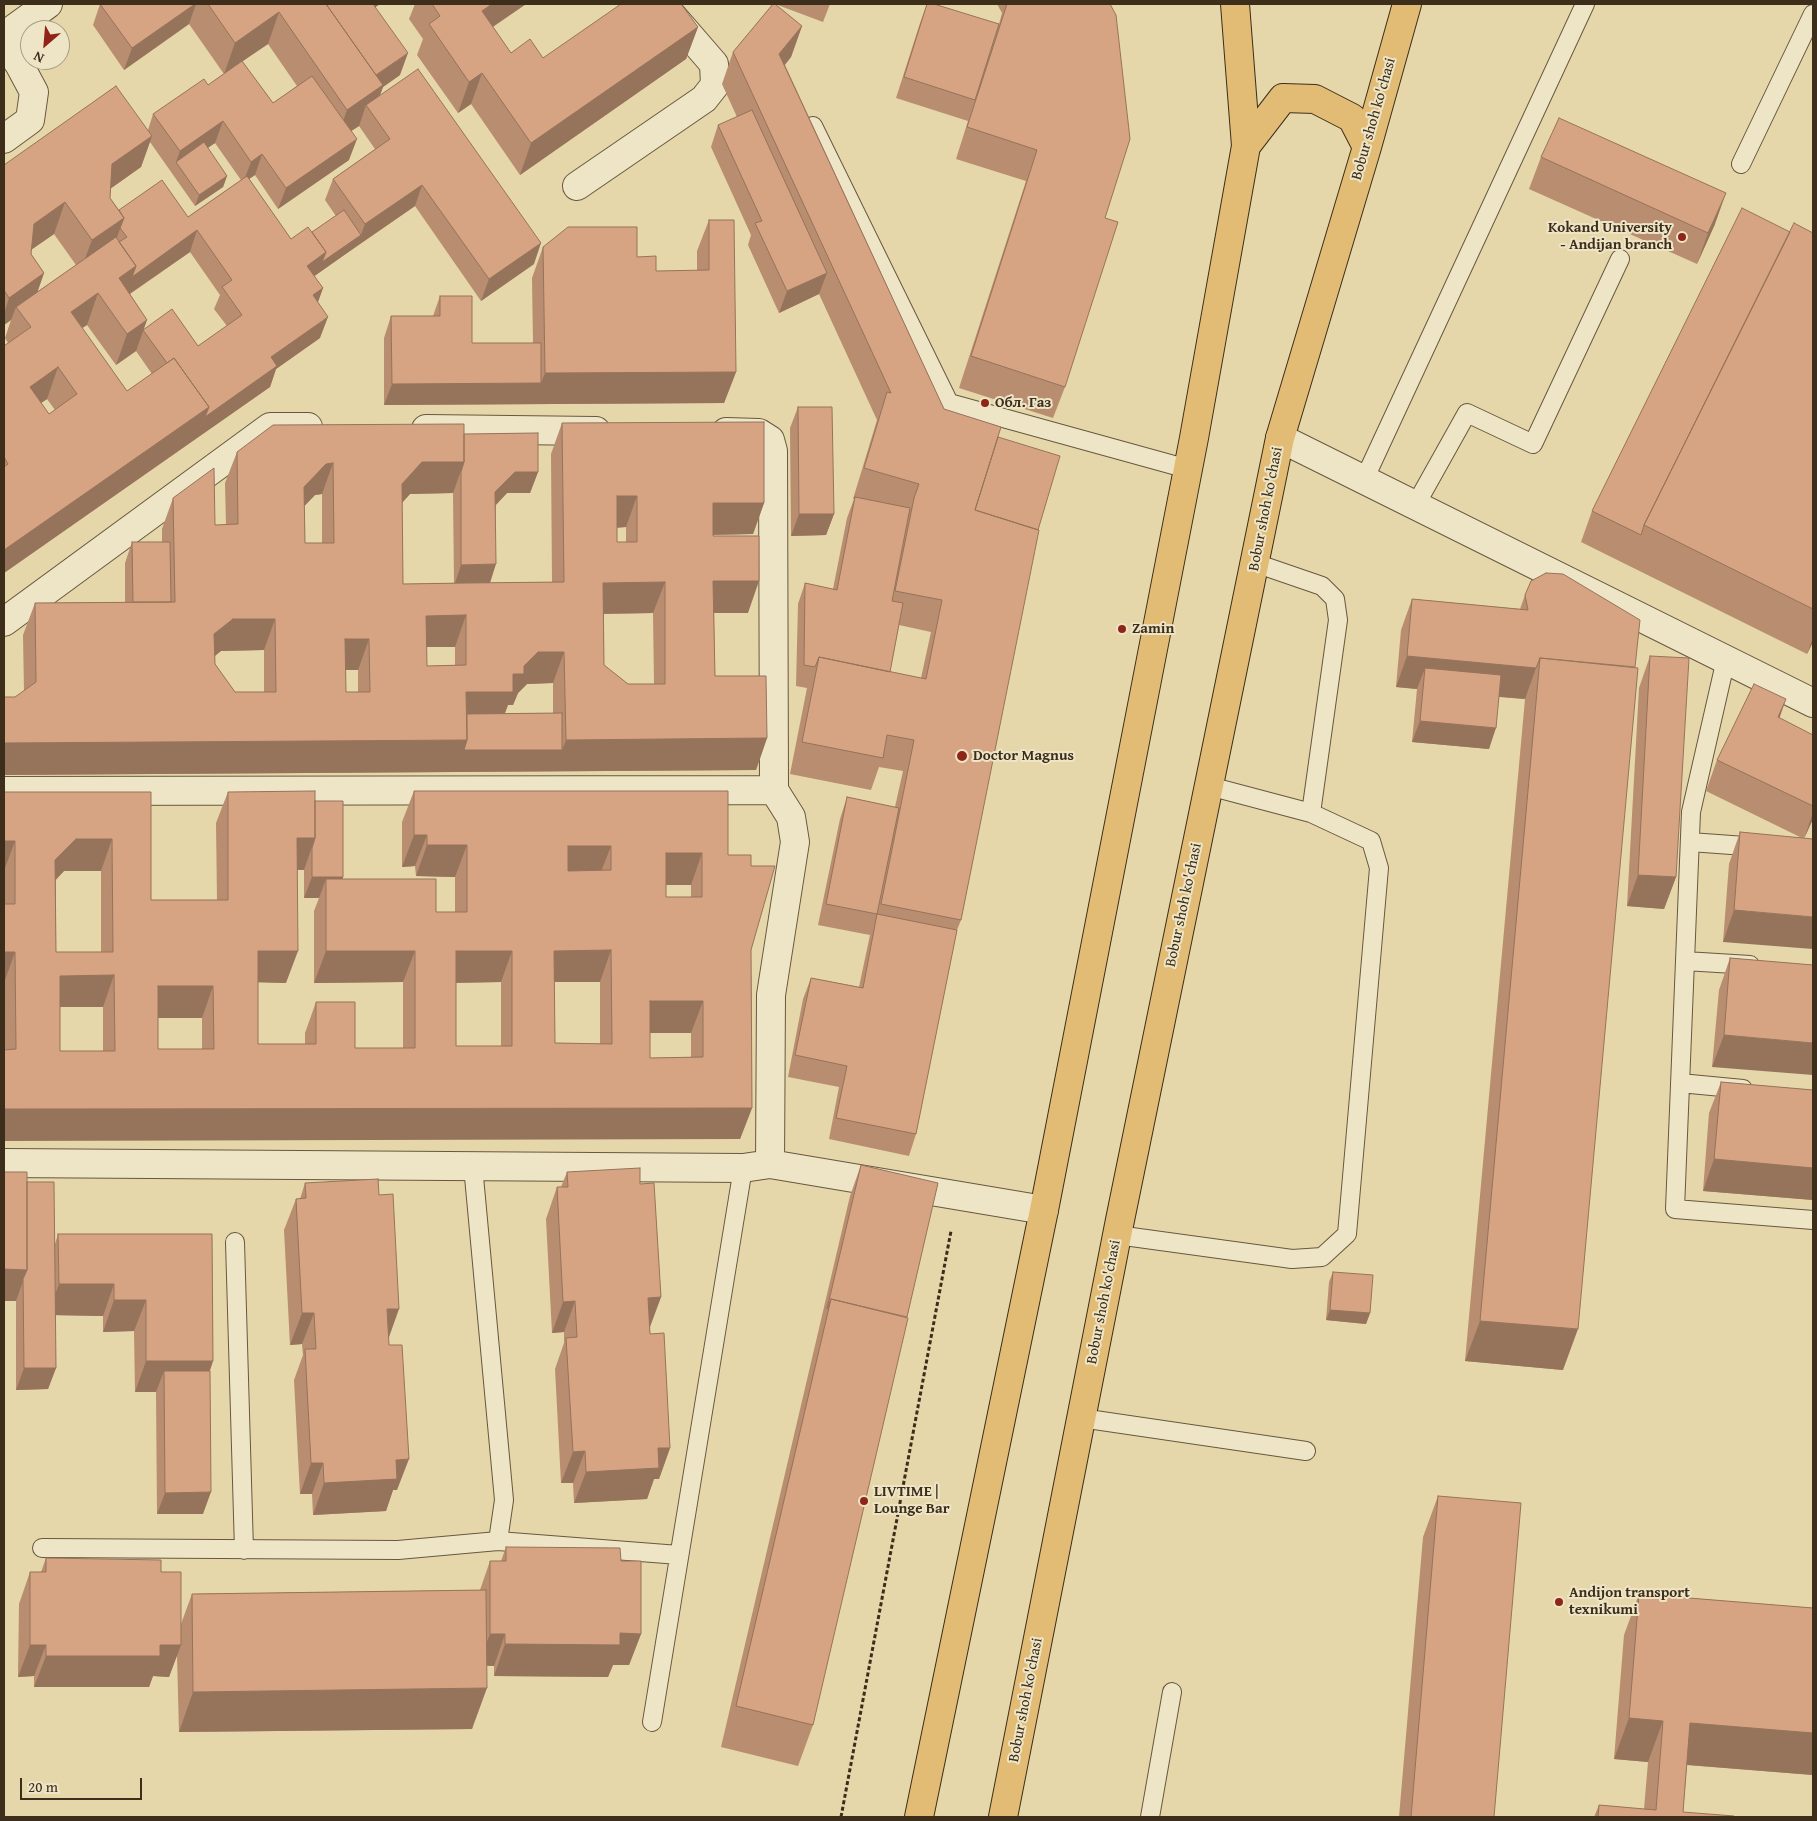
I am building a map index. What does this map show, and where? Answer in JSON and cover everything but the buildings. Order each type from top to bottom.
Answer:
[{"type":"main road","points":[[919,1817],[1044,1210],[1188,469],[1246,146],[1236,4]]},
{"type":"main road","name":"Bobur shoh ko'chasi","points":[[1003,1817],[1117,1234],[1280,438],[1367,147],[1407,4]]},
{"type":"main road","points":[[1246,146],[1283,98],[1315,99],[1352,118],[1367,147]]},
{"type":"street","points":[[4,36],[48,4]]},
{"type":"street","points":[[577,186],[704,99],[715,85],[714,64],[662,4]]},
{"type":"street","points":[[4,41],[34,92],[30,120],[4,139]]},
{"type":"street","points":[[4,622],[270,427],[330,428]]},
{"type":"street","points":[[400,428],[619,431]]},
{"type":"street","points":[[699,432],[759,433],[770,440],[773,451],[774,790],[791,817],[795,842],[771,995],[770,1164]]},
{"type":"street","points":[[1280,438],[1726,659],[1811,695]]},
{"type":"street","points":[[4,791],[774,790]]},
{"type":"street","points":[[4,1163],[743,1168],[770,1164],[1044,1210]]},
{"type":"lane","points":[[1364,480],[1585,4]]},
{"type":"lane","points":[[1740,164],[1813,14]]},
{"type":"lane","points":[[813,126],[949,403],[1188,469]]},
{"type":"lane","points":[[1415,506],[1467,413],[1533,444],[1620,260]]},
{"type":"lane","points":[[1255,563],[1322,586],[1335,599],[1338,620],[1311,813]]},
{"type":"lane","points":[[1726,659],[1692,812],[1675,1209],[1813,1220]]},
{"type":"lane","points":[[1117,1234],[1292,1259],[1322,1257],[1347,1234],[1379,868],[1371,841],[1311,813],[1209,786]]},
{"type":"lane","points":[[1690,842],[1775,849]]},
{"type":"lane","points":[[1685,960],[1764,966]]},
{"type":"lane","points":[[1680,1083],[1756,1090]]},
{"type":"lane","points":[[473,1166],[504,1500],[498,1541]]},
{"type":"lane","points":[[652,1722],[743,1168]]},
{"type":"lane","points":[[235,1242],[244,1550]]},
{"type":"lane","points":[[1081,1418],[1306,1451]]},
{"type":"lane","points":[[42,1548],[398,1550],[498,1541],[680,1555]]},
{"type":"lane","points":[[1150,1817],[1172,1692]]},
{"type":"path","points":[[841,1817],[958,1196]]},
{"type":"place","name":"Kokand University - Andijan branch","points":[[1682,237]]},
{"type":"place","name":"Обл. Газ","points":[[985,403]]},
{"type":"place","name":"Zamin","points":[[1122,629]]},
{"type":"place","name":"Doctor Magnus","points":[[962,756]]},
{"type":"place","name":"LIVTIME | Lounge Bar","points":[[864,1501]]},
{"type":"place","name":"Andijon transport texnikumi","points":[[1559,1602]]}]
